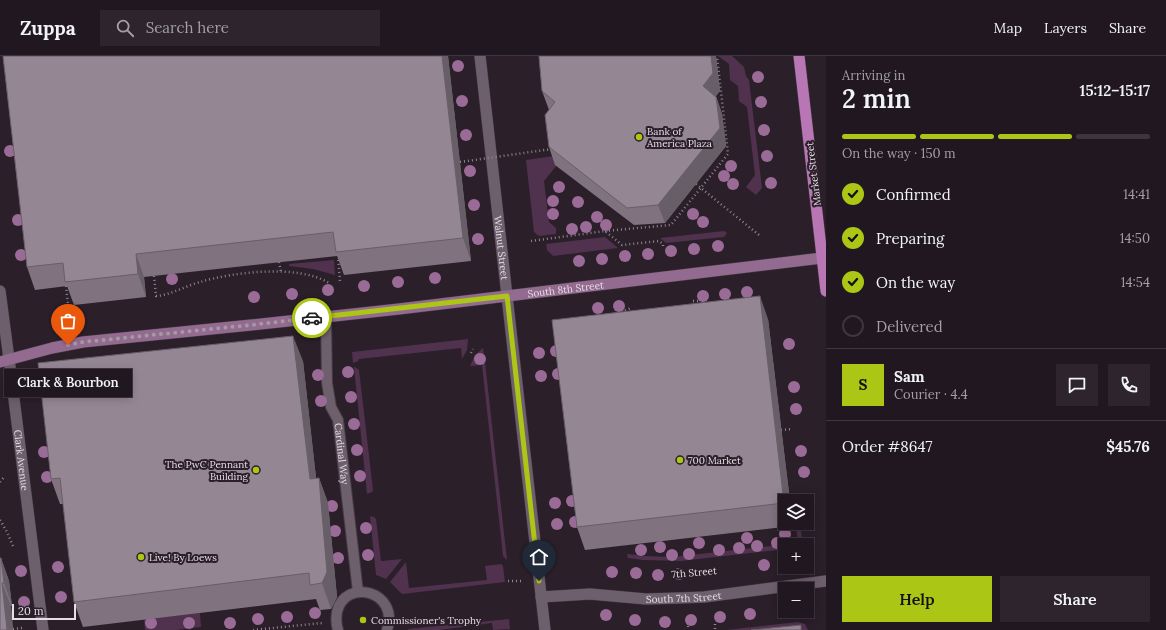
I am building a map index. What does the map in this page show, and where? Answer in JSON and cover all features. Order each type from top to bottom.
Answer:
[{"type":"main road","name":"Market Street","points":[[799,56],[824,258],[826,291]]},
{"type":"main road","name":"South 8th Street","points":[[5,361],[52,348],[83,342],[251,325],[507,296],[824,258]]},
{"type":"street","name":"Walnut Street","points":[[480,56],[545,630]]},
{"type":"street","name":"Clark Avenue","points":[[0,291],[5,361],[43,630]]},
{"type":"street","name":"South 7th Street","points":[[541,597],[608,594],[646,599],[679,598],[826,581]]},
{"type":"lane","name":"Cardinal Way","points":[[326,316],[327,383],[331,406],[338,420],[358,592]]},
{"type":"lane","points":[[338,630],[336,618],[342,601],[349,595],[358,592],[375,594],[384,602],[390,614],[390,623],[387,630]]},
{"type":"path","points":[[531,242],[605,231],[671,225],[728,154],[717,56]]},
{"type":"path","points":[[460,162],[553,149]]},
{"type":"path","points":[[696,184],[759,235]]},
{"type":"path","points":[[605,231],[622,245],[659,241],[663,244],[663,246]]},
{"type":"path","points":[[340,282],[338,257],[342,257]]},
{"type":"path","points":[[279,262],[281,272]]},
{"type":"path","points":[[154,276],[156,296],[167,294],[199,282],[230,275],[252,273],[281,272],[310,275],[323,279],[329,283]]},
{"type":"path","points":[[66,286],[68,313]]},
{"type":"path","points":[[693,301],[698,301],[700,304]]},
{"type":"path","points":[[623,313],[623,311],[631,308]]},
{"type":"path","points":[[471,353],[473,349]]},
{"type":"path","points":[[781,430],[792,429]]},
{"type":"path","points":[[0,482],[5,476]]},
{"type":"path","points":[[0,520],[13,546]]},
{"type":"path","points":[[253,630],[326,622]]},
{"type":"path","points":[[715,624],[715,630]]},
{"type":"path","points":[[13,629],[22,628]]},
{"type":"shaded area","points":[[718,56],[732,56],[744,67],[746,76],[749,80],[762,188],[756,195],[746,187],[755,175],[747,107],[739,101],[738,86],[730,80],[729,64]]},
{"type":"shaded area","points":[[554,156],[555,164],[557,165],[544,181],[549,222],[556,228],[556,234],[539,236],[534,232],[526,160]]},
{"type":"shaded area","points":[[724,231],[727,233],[724,237],[666,243],[660,238]]},
{"type":"shaded area","points":[[605,237],[618,248],[553,256],[547,250],[546,244]]},
{"type":"shaded area","points":[[334,260],[335,275],[313,269],[289,266],[289,264]]},
{"type":"shaded area","points":[[468,339],[467,350],[462,359],[461,348],[359,359],[353,363],[352,352]]},
{"type":"shaded area","points":[[483,348],[507,560],[503,556],[482,365],[470,366],[475,355]]},
{"type":"shaded area","points":[[354,367],[359,370],[373,490],[367,494]]},
{"type":"shaded area","points":[[370,516],[376,519],[381,561],[402,559],[386,579],[376,575]]},
{"type":"shaded area","points":[[797,530],[801,530],[802,538],[797,538]]},
{"type":"shaded area","points":[[778,545],[778,550],[681,561],[643,560],[628,558],[627,554],[673,557]]},
{"type":"shaded area","points":[[406,562],[409,588],[487,580],[485,566],[501,564],[503,566],[505,582],[402,594],[390,582]]},
{"type":"shaded area","points":[[200,613],[201,627],[176,630],[145,630],[144,619]]},
{"type":"shaded area","points":[[509,619],[510,629],[493,630],[492,623],[439,630],[408,630],[408,629]]},
{"type":"shaded area","points":[[798,622],[805,624],[808,630],[789,630],[781,627],[758,630],[726,630]]},
{"type":"building","points":[[3,56],[442,56],[463,238],[336,252],[333,232],[136,254],[138,274],[65,282],[63,263],[27,267]]},
{"type":"building","name":"Bank of America Plaza","points":[[539,56],[711,56],[713,73],[703,86],[716,97],[720,128],[658,205],[627,208],[549,147],[545,115],[555,102],[542,91]]},
{"type":"building","name":"700 Market","points":[[760,296],[783,494],[778,494],[778,504],[577,527],[552,320]]},
{"type":"building","points":[[293,336],[310,479],[319,478],[327,572],[322,583],[310,585],[309,573],[74,602],[60,478],[51,479],[38,363]]},
{"type":"building","points":[[0,558],[4,583],[2,583],[7,630],[0,630]]},
{"type":"building","points":[[801,625],[801,630],[751,630]]},
{"type":"way so far","points":[[68,345],[83,342],[312,318]]},
{"type":"place","name":"Bank of America Plaza","points":[[639,137]]},
{"type":"place","name":"Clark & Bourbon","points":[[68,345]]},
{"type":"place","name":"700 Market","points":[[680,460]]},
{"type":"place","name":"The PwC Pennant Building","points":[[256,470]]},
{"type":"place","name":"Live! By Loews","points":[[141,557]]},
{"type":"place","name":"Commissioner's Trophy","points":[[363,620]]},
{"type":"route","points":[[312,318],[507,296],[539,581]]}]
